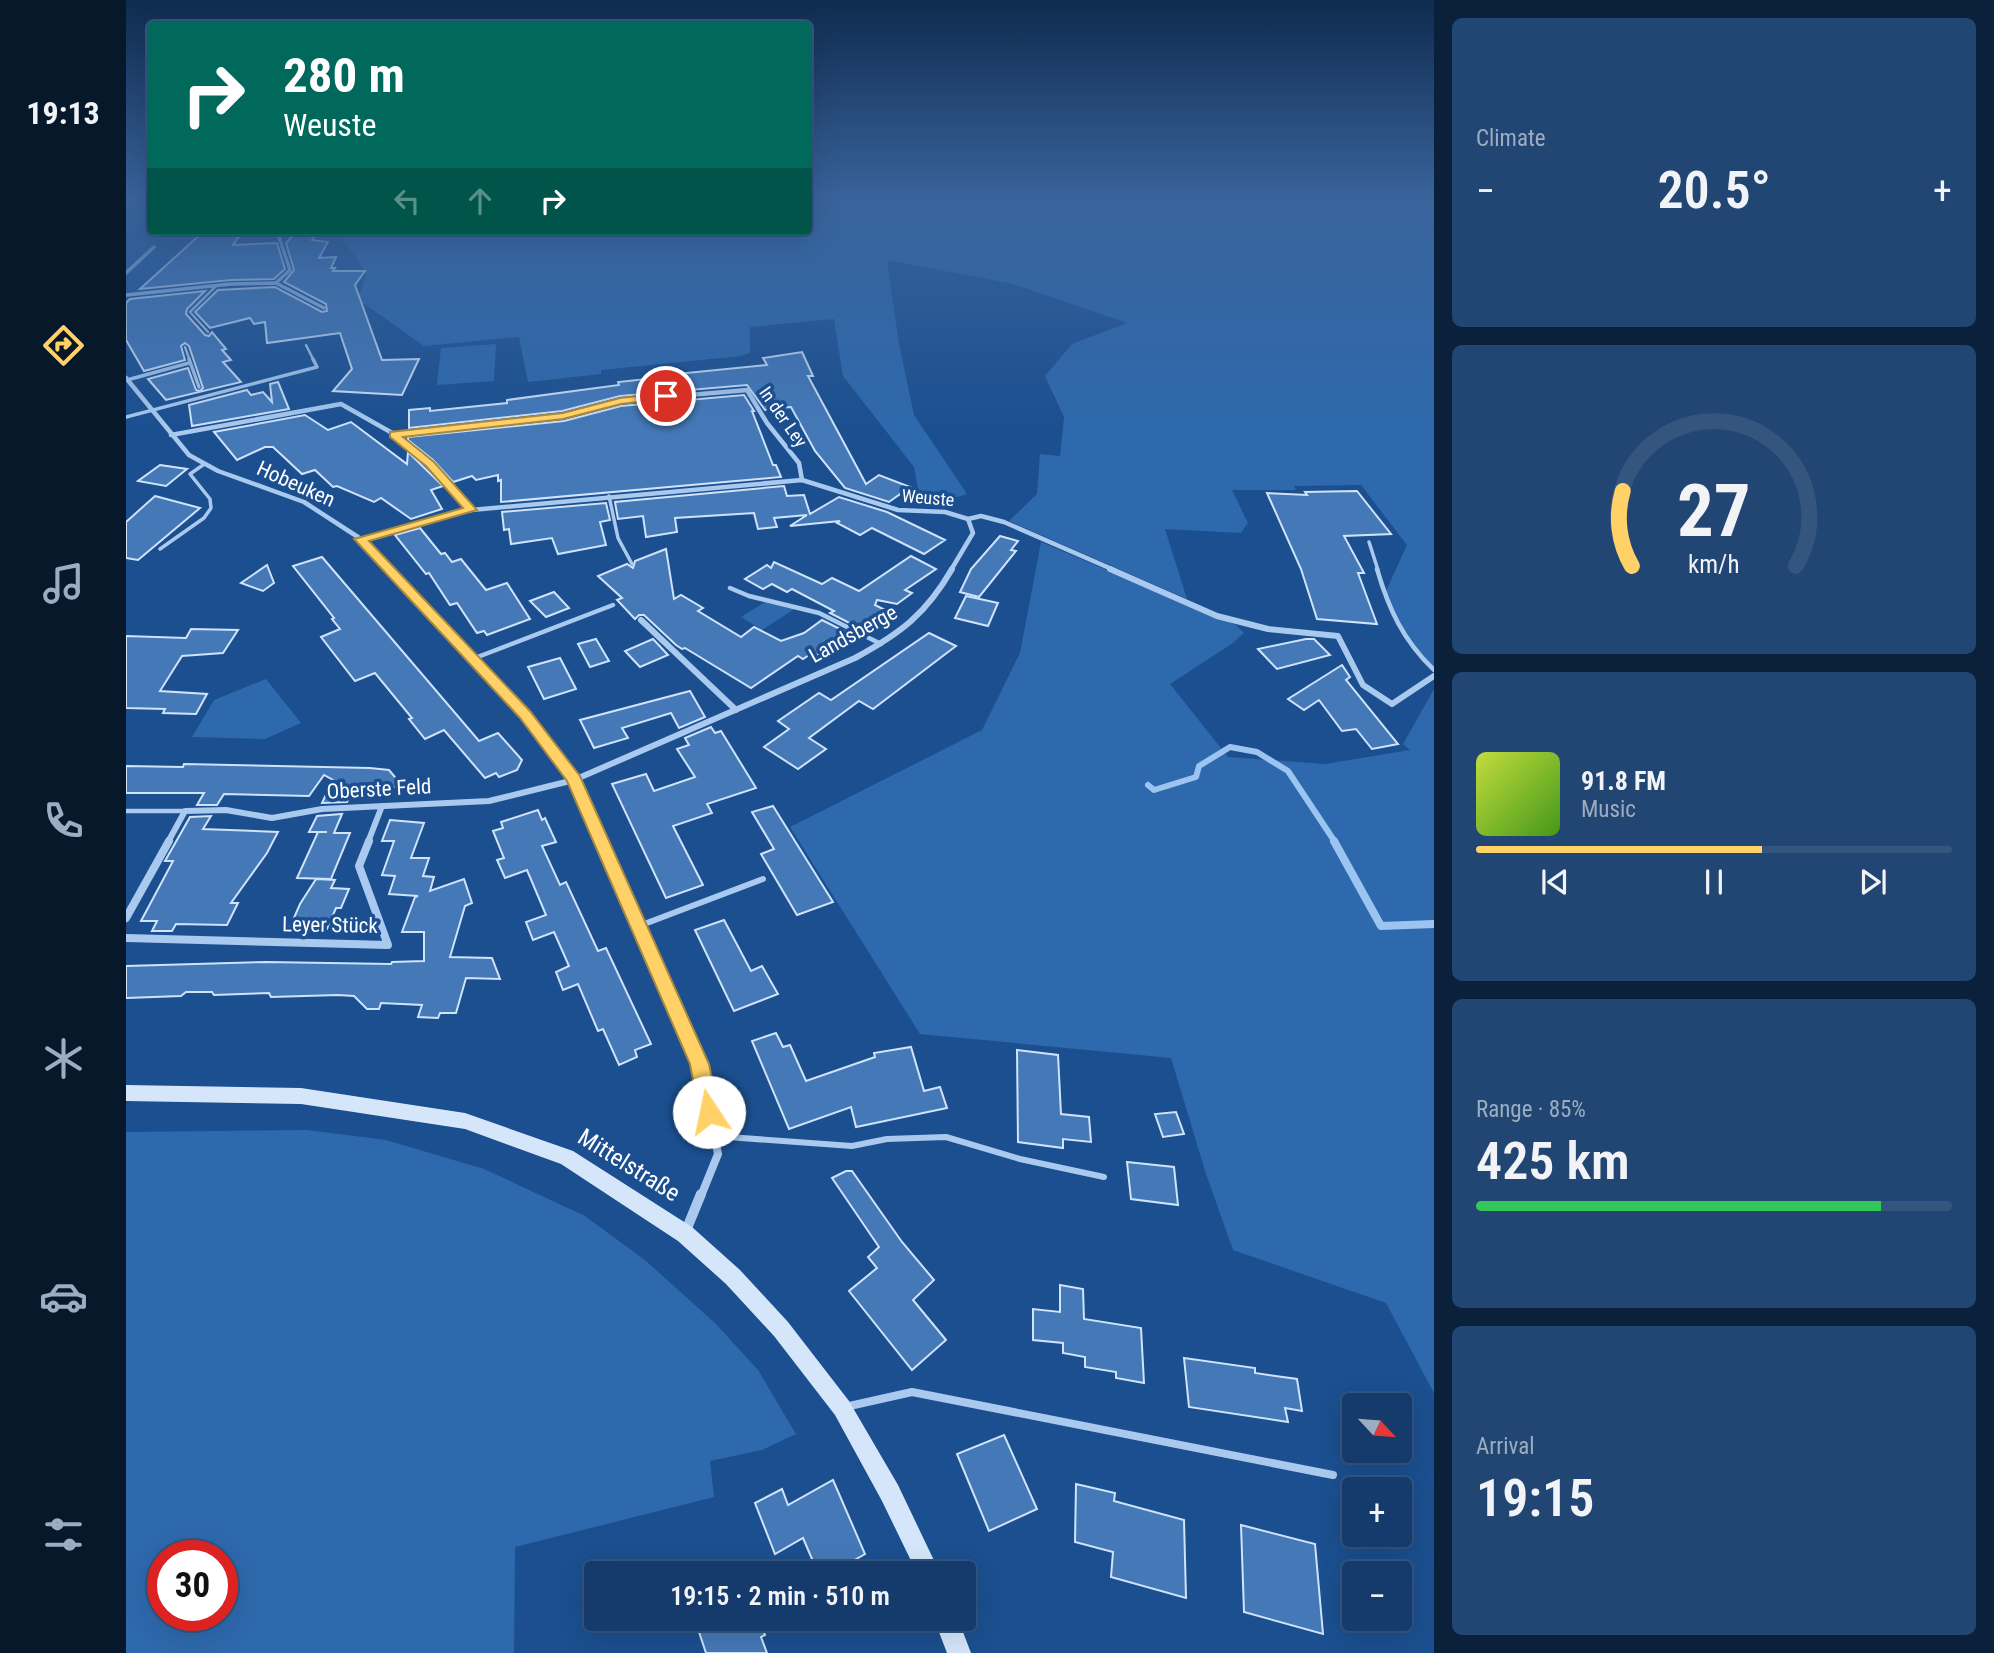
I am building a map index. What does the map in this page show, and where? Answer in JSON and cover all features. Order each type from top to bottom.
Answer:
[{"type":"main road","name":"Mittelstraße","points":[[126,1093],[301,1096],[465,1121],[568,1157],[685,1234],[733,1277],[781,1329],[842,1408],[890,1493],[923,1561]]},
{"type":"main road","points":[[951,1631],[959,1653]]},
{"type":"street","points":[[276,283],[284,275]]},
{"type":"street","points":[[126,295],[276,283],[324,308]]},
{"type":"street","name":"Hobeuken","points":[[127,379],[171,435],[189,455],[203,465],[304,502],[360,539],[475,658],[525,715],[574,779],[700,1064],[718,1154],[685,1234]]},
{"type":"street","name":"In der Ley","points":[[394,434],[563,416],[620,401],[747,390],[767,423],[799,463],[803,480]]},
{"type":"street","points":[[171,435],[341,404],[394,434],[430,464],[471,510]]},
{"type":"street","name":"Weuste","points":[[360,539],[471,510],[803,480],[879,506],[910,512],[958,514],[968,519],[981,516],[1004,522],[1217,616],[1268,629],[1338,636],[1363,684],[1392,704],[1434,676]]},
{"type":"street","name":"Landsberge","points":[[574,779],[855,658],[880,644],[921,614],[948,580],[973,533],[968,519]]},
{"type":"street","points":[[641,620],[736,710]]},
{"type":"street","name":"Oberste Feld","points":[[185,811],[226,810],[272,818],[323,809],[489,801],[574,779]]},
{"type":"street","name":"Leyer Stück","points":[[126,938],[388,945],[359,866],[382,806]]},
{"type":"street","points":[[126,918],[185,811]]},
{"type":"lane","points":[[208,332],[190,312],[216,286]]},
{"type":"lane","points":[[126,417],[317,368],[306,345]]},
{"type":"lane","points":[[185,347],[199,387]]},
{"type":"lane","points":[[127,379],[189,363]]},
{"type":"lane","points":[[160,549],[204,518],[211,508],[209,499],[190,474],[203,465]]},
{"type":"lane","points":[[609,496],[618,538],[632,564]]},
{"type":"lane","points":[[1368,542],[1382,595],[1396,628],[1418,657],[1434,670]]},
{"type":"lane","points":[[730,588],[752,598],[811,610],[845,624],[880,644]]},
{"type":"lane","points":[[475,658],[613,605]]},
{"type":"lane","points":[[126,811],[185,811]]},
{"type":"lane","points":[[639,926],[763,879]]},
{"type":"lane","points":[[714,1136],[852,1146],[887,1139],[946,1138],[1020,1159],[1104,1177]]},
{"type":"lane","points":[[842,1408],[912,1392],[1333,1475]]},
{"type":"shaded area","points":[[365,275],[889,275],[899,344],[914,415],[967,494],[930,506],[921,506],[914,467],[843,376],[834,319],[750,327],[750,353],[740,356],[601,370],[601,374],[528,382],[519,337],[424,346],[365,304],[357,304]]},
{"type":"shaded area","points":[[967,275],[1434,275],[1434,667],[1403,633],[1386,591],[1407,545],[1361,485],[1294,486],[1296,490],[1232,490],[1248,523],[1241,533],[1165,529],[1187,599],[1009,521],[1037,494],[1040,454],[1060,456],[1064,417],[1045,376],[1072,344],[1127,323],[1014,284]]},
{"type":"shaded area","points":[[496,344],[494,381],[437,385],[441,348]]},
{"type":"shaded area","points":[[1041,542],[1236,625],[1244,633],[1170,684],[1228,757],[1325,764],[1410,750],[1403,744],[1434,689],[1434,1393],[1386,1303],[1233,1250],[1206,1174],[1171,1058],[920,1034],[790,827],[982,730],[1020,653]]},
{"type":"shaded area","points":[[765,602],[796,608],[762,630],[741,617]]},
{"type":"shaded area","points":[[266,679],[301,723],[265,739],[192,737],[214,700]]},
{"type":"shaded area","points":[[307,1130],[386,1140],[484,1169],[585,1216],[646,1261],[716,1324],[758,1370],[796,1434],[762,1450],[710,1461],[714,1497],[515,1547],[514,1653],[126,1653],[126,1132]]},
{"type":"building","points":[[155,275],[278,275],[274,279],[231,280],[140,289]]},
{"type":"building","points":[[290,275],[362,275],[355,285],[382,360],[419,359],[402,395],[333,391],[352,369],[340,333],[267,343],[265,322],[254,324],[250,318],[210,328],[195,312],[218,290],[275,287],[322,312],[327,311],[326,304],[284,282]]},
{"type":"building","points":[[205,291],[187,309],[186,314],[205,335],[209,336],[212,332],[226,349],[222,350],[231,360],[223,362],[241,382],[166,400],[148,379],[188,368],[196,390],[203,388],[189,346],[185,343],[181,346],[185,360],[144,371],[126,340],[126,303],[130,299]]},
{"type":"building","points":[[802,352],[813,376],[808,376],[866,484],[879,475],[910,487],[889,502],[845,488],[815,451],[791,407],[780,408],[773,399],[776,408],[765,410],[747,385],[620,396],[562,411],[409,428],[409,410],[430,408],[430,411],[507,403],[507,400],[619,385],[618,382],[647,379],[646,377],[767,365],[763,358]]},
{"type":"building","points":[[278,382],[289,409],[192,426],[189,405],[247,390],[251,395],[263,392],[272,402],[270,384]]},
{"type":"building","points":[[744,395],[754,411],[773,465],[776,465],[781,477],[501,502],[501,480],[498,481],[498,475],[476,480],[472,476],[453,482],[433,460],[408,440],[408,437],[564,421],[621,406]]},
{"type":"building","points":[[305,415],[328,430],[351,422],[407,464],[408,452],[443,486],[431,490],[442,509],[411,519],[381,498],[374,502],[337,486],[333,487],[315,470],[302,474],[273,447],[265,447],[237,460],[214,432]]},
{"type":"building","points":[[160,465],[187,469],[166,486],[138,481]]},
{"type":"building","points":[[784,486],[787,496],[804,495],[810,514],[839,497],[887,512],[945,540],[924,554],[872,528],[860,535],[837,523],[840,521],[790,526],[807,515],[774,518],[777,527],[758,529],[754,513],[675,518],[677,532],[646,537],[643,516],[618,519],[615,502]]},
{"type":"building","points":[[1357,491],[1391,534],[1344,536],[1364,573],[1358,573],[1377,624],[1317,619],[1301,569],[1267,493],[1307,495],[1305,492]]},
{"type":"building","points":[[155,496],[200,508],[138,560],[126,558],[126,522]]},
{"type":"building","points":[[606,503],[610,520],[600,522],[606,545],[558,554],[552,538],[511,544],[509,529],[504,530],[502,512]]},
{"type":"building","points":[[420,528],[441,554],[445,553],[452,562],[461,559],[486,590],[507,583],[530,619],[487,635],[484,631],[477,633],[457,603],[450,605],[429,573],[426,574],[395,535]]},
{"type":"building","points":[[1000,536],[1018,541],[1011,550],[1016,551],[979,597],[960,592],[971,569]]},
{"type":"building","points":[[666,549],[674,599],[681,595],[703,608],[698,611],[741,637],[754,627],[781,641],[804,633],[822,620],[852,635],[847,639],[843,637],[814,657],[809,655],[803,659],[798,656],[751,688],[676,645],[644,615],[635,619],[617,600],[622,598],[598,576],[627,564],[633,568],[635,561]]},
{"type":"building","points":[[911,556],[936,569],[905,590],[912,593],[897,604],[877,600],[875,605],[887,611],[861,629],[792,589],[787,592],[772,584],[763,589],[745,579],[767,565],[771,568],[774,562],[822,584],[832,578],[859,591]]},
{"type":"building","points":[[322,557],[479,741],[498,733],[522,760],[517,770],[499,777],[496,773],[485,778],[444,730],[425,739],[409,719],[412,718],[375,673],[355,681],[321,637],[340,629],[293,566]]},
{"type":"building","points":[[267,565],[274,583],[263,591],[241,583]]},
{"type":"building","points":[[554,592],[569,608],[546,617],[530,601]]},
{"type":"building","points":[[966,596],[998,603],[988,626],[955,618]]},
{"type":"building","points":[[191,629],[238,630],[223,653],[182,656],[160,691],[207,694],[196,714],[163,713],[165,709],[126,708],[126,636],[186,638]]},
{"type":"building","points":[[929,633],[956,646],[873,709],[859,701],[809,738],[826,749],[798,769],[764,747],[789,729],[778,721],[819,693],[831,700]]},
{"type":"building","points":[[596,639],[609,661],[590,667],[578,644]]},
{"type":"building","points":[[653,639],[668,655],[640,667],[625,651]]},
{"type":"building","points":[[1314,639],[1330,655],[1277,669],[1258,649]]},
{"type":"building","points":[[560,658],[576,689],[544,699],[528,667]]},
{"type":"building","points":[[1342,665],[1350,677],[1346,680],[1398,744],[1372,749],[1356,729],[1342,731],[1319,700],[1304,710],[1288,699]]},
{"type":"building","points":[[690,691],[705,717],[679,728],[671,713],[622,728],[628,738],[594,748],[580,720]]},
{"type":"building","points":[[711,727],[715,733],[721,731],[756,788],[707,804],[712,813],[673,826],[703,885],[666,898],[612,784],[646,774],[654,791],[695,777],[677,749],[689,745],[685,738]]},
{"type":"building","points":[[184,764],[370,768],[389,770],[400,783],[390,794],[352,792],[347,802],[322,803],[333,780],[324,775],[309,796],[224,794],[217,805],[197,805],[204,793],[126,793],[126,766],[183,767]]},
{"type":"building","points":[[773,806],[833,902],[797,915],[761,854],[774,849],[752,812]]},
{"type":"building","points":[[538,810],[542,820],[545,818],[556,842],[542,846],[560,885],[566,882],[598,951],[606,948],[651,1044],[635,1050],[637,1057],[619,1065],[603,1029],[598,1031],[578,984],[563,990],[556,972],[569,966],[554,932],[533,940],[526,922],[546,915],[527,870],[505,878],[497,860],[504,858],[493,831],[503,828],[501,822]]},
{"type":"building","points":[[342,814],[334,833],[350,833],[331,879],[297,878],[318,832],[309,832],[317,816]]},
{"type":"building","points":[[211,816],[203,829],[278,832],[267,853],[231,903],[238,903],[227,925],[176,924],[172,931],[152,931],[157,921],[141,921],[173,861],[165,861],[190,817]]},
{"type":"building","points":[[390,820],[424,823],[411,858],[429,858],[423,876],[434,877],[430,891],[464,879],[472,903],[465,906],[450,957],[492,958],[500,979],[466,978],[456,1013],[440,1013],[438,1018],[418,1017],[422,1005],[381,1003],[379,1009],[367,1009],[354,996],[338,995],[271,997],[269,993],[214,995],[212,992],[186,992],[181,996],[126,998],[126,966],[266,962],[391,964],[424,961],[424,932],[402,932],[415,897],[418,896],[389,894],[395,876],[382,875],[394,841],[382,841]]},
{"type":"building","points":[[316,879],[335,880],[331,888],[349,889],[341,908],[336,908],[327,929],[290,927],[300,904]]},
{"type":"building","points":[[724,920],[751,971],[762,966],[778,994],[734,1011],[695,930]]},
{"type":"building","points":[[776,1033],[783,1047],[790,1045],[806,1081],[875,1057],[874,1053],[911,1047],[924,1091],[940,1087],[947,1108],[856,1127],[851,1107],[789,1129],[752,1041]]},
{"type":"building","points":[[1017,1050],[1058,1055],[1061,1114],[1089,1117],[1091,1142],[1063,1139],[1063,1148],[1018,1142]]},
{"type":"building","points":[[1176,1112],[1184,1134],[1163,1137],[1155,1114]]},
{"type":"building","points":[[1127,1162],[1174,1167],[1178,1205],[1131,1199]]},
{"type":"building","points":[[852,1171],[902,1242],[934,1280],[913,1300],[946,1340],[912,1370],[849,1291],[877,1268],[868,1257],[879,1247],[832,1178]]},
{"type":"building","points":[[1060,1285],[1083,1289],[1084,1319],[1141,1328],[1144,1383],[1116,1378],[1116,1372],[1085,1367],[1085,1357],[1063,1353],[1063,1343],[1033,1340],[1033,1309],[1060,1312]]},
{"type":"building","points":[[1184,1358],[1255,1368],[1255,1373],[1297,1379],[1302,1411],[1285,1408],[1288,1422],[1189,1407]]},
{"type":"building","points":[[1004,1435],[1037,1509],[989,1531],[957,1454]]},
{"type":"building","points":[[833,1480],[865,1554],[852,1561],[813,1561],[803,1538],[775,1554],[755,1503],[782,1489],[788,1505]]},
{"type":"building","points":[[1076,1484],[1115,1493],[1114,1501],[1184,1520],[1186,1598],[1111,1577],[1113,1552],[1075,1542]]},
{"type":"building","points":[[1241,1525],[1315,1544],[1323,1634],[1244,1612]]},
{"type":"building","points":[[699,1631],[764,1631],[765,1635],[761,1637],[767,1653],[706,1653]]},
{"type":"waterway","points":[[1148,785],[1154,790],[1196,777],[1199,766],[1230,747],[1257,752],[1288,771],[1335,842]]},
{"type":"waterway","points":[[1334,841],[1381,926],[1434,924]]},
{"type":"route","points":[[666,396],[620,401],[563,416],[394,434],[430,464],[471,510],[360,539],[475,658],[525,715],[574,779],[700,1064],[709,1112]]}]
